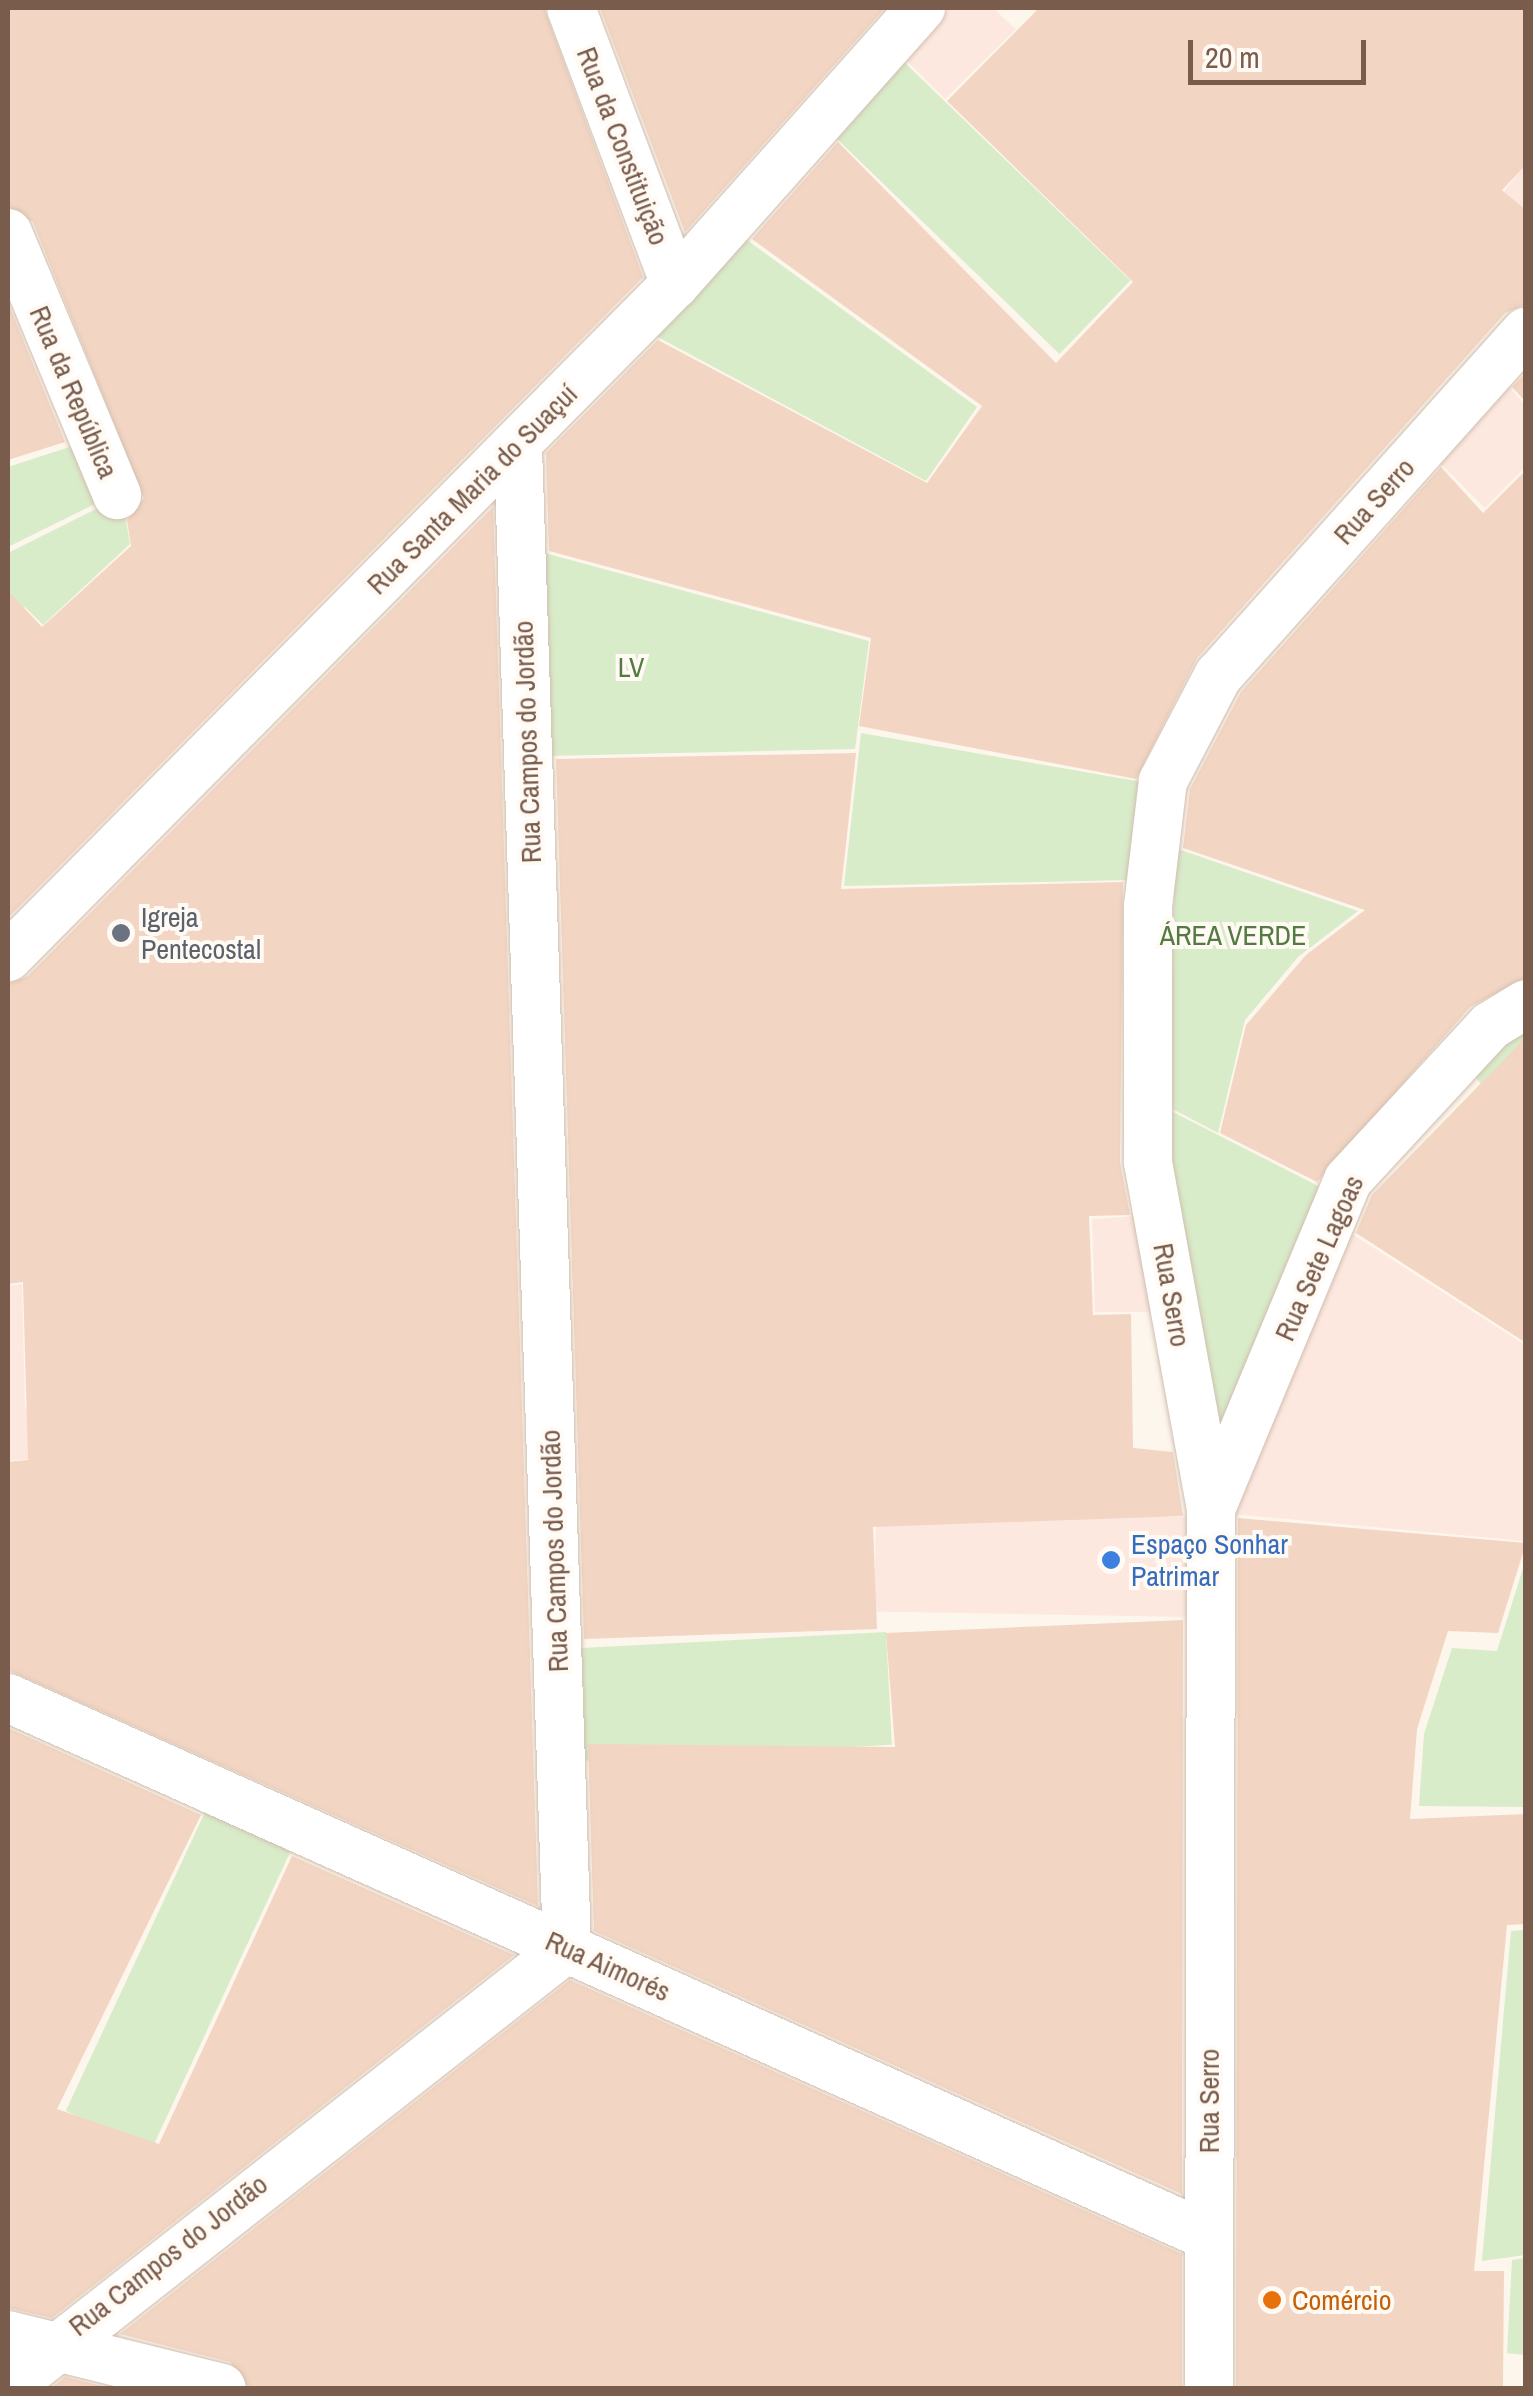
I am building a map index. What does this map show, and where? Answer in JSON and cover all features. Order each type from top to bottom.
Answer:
[{"type":"street","name":"Rua da Constituição","points":[[571,8],[675,284]]},
{"type":"street","name":"Rua Santa Maria do Suaçuí","points":[[8,957],[675,284],[921,8]]},
{"type":"street","name":"Rua da República","points":[[8,233],[117,495]]},
{"type":"street","name":"Rua Serro","points":[[1209,2388],[1212,1510],[1148,1162],[1148,906],[1163,781],[1218,676],[1526,331]]},
{"type":"street","name":"Rua Campos do Jordão","points":[[8,2387],[30,2340],[566,1948],[518,444]]},
{"type":"street","name":"Rua Sete Lagoas","points":[[1212,1510],[1348,1180],[1490,1026],[1526,1004]]},
{"type":"street","name":"Rua Aimorés","points":[[8,1698],[1208,2236]]},
{"type":"street","points":[[30,2340],[222,2388]]},
{"type":"shaded area","points":[[951,8],[993,8],[1016,29],[945,99],[905,59]]},
{"type":"shaded area","points":[[1525,166],[1525,210],[1504,191]]},
{"type":"shaded area","points":[[1505,382],[1525,405],[1525,467],[1485,508],[1436,459]]},
{"type":"shaded area","points":[[1136,1216],[1155,1312],[1095,1312],[1092,1219]]},
{"type":"shaded area","points":[[1346,1230],[1525,1345],[1525,1541],[1232,1514]]},
{"type":"shaded area","points":[[22,1284],[25,1407],[35,1406],[40,1458],[8,1461],[8,1286]]},
{"type":"shaded area","name":"Espaço Sonhar Patrimar","points":[[876,1512],[1191,1517],[1189,1617],[874,1611]]},
{"type":"green space","points":[[903,61],[1130,281],[1059,354],[832,134]]},
{"type":"green space","points":[[744,238],[977,407],[926,481],[654,335]]},
{"type":"green space","points":[[91,440],[115,494],[8,547],[8,467]]},
{"type":"green space","points":[[122,496],[130,544],[43,625],[25,607],[8,624],[8,553]]},
{"type":"green space","name":"LV","points":[[541,552],[869,641],[855,749],[547,756]]},
{"type":"green space","points":[[861,733],[1142,782],[1129,880],[844,886]]},
{"type":"green space","name":"ÁREA VERDE","points":[[1175,848],[1358,911],[1298,957],[1245,1020],[1218,1133],[1169,1107]]},
{"type":"green space","points":[[1523,1030],[1526,1033],[1525,1130],[1473,1075]]},
{"type":"green space","points":[[1169,1110],[1324,1189],[1228,1423],[1215,1424],[1173,1190]]},
{"type":"green space","points":[[1525,1562],[1525,1807],[1419,1806],[1424,1734],[1452,1648],[1497,1651]]},
{"type":"green space","points":[[886,1632],[892,1745],[582,1761],[576,1648]]},
{"type":"green space","points":[[207,1808],[292,1848],[151,2150],[66,2111]]},
{"type":"green space","points":[[1525,1930],[1525,2255],[1482,2261],[1511,1931]]},
{"type":"green space","points":[[1525,2258],[1525,2355],[1507,2353],[1512,2260]]},
{"type":"building","points":[[8,8],[544,8],[643,277],[8,918],[8,591],[42,627],[131,546],[127,520],[144,498],[33,222],[8,206]]},
{"type":"building","points":[[600,8],[885,8],[685,232]]},
{"type":"building","points":[[1039,8],[1526,8],[1526,165],[1502,190],[1526,210],[1526,304],[1505,313],[1197,658],[1136,779],[859,726],[871,638],[549,551],[546,453],[658,340],[927,483],[982,406],[752,239],[838,142],[1056,363],[1133,282],[947,101]]},
{"type":"building","points":[[8,303],[65,442],[8,460]]},
{"type":"building","points":[[1526,373],[1526,402],[1512,387]]},
{"type":"building","points":[[1441,467],[1483,513],[1526,470],[1526,977],[1470,1007],[1317,1182],[1220,1133],[1246,1025],[1306,955],[1365,910],[1183,848],[1190,789],[1241,692]]},
{"type":"building","points":[[493,507],[538,1906],[10,1671],[8,1623],[8,1462],[28,1460],[23,1282],[8,1284],[8,984],[28,976]]},
{"type":"building","points":[[856,753],[841,889],[1123,882],[1120,1162],[1130,1215],[1089,1216],[1093,1315],[1131,1314],[1133,1448],[1173,1452],[1183,1516],[873,1527],[877,1629],[584,1639],[556,759]]},
{"type":"building","points":[[1526,1037],[1526,1343],[1356,1233],[1372,1195]]},
{"type":"building","points":[[1238,1518],[1526,1543],[1498,1633],[1448,1631],[1417,1729],[1410,1819],[1526,1814],[1526,1924],[1507,1925],[1474,2271],[1504,2271],[1503,2388],[1236,2388]]},
{"type":"building","points":[[1183,1620],[1182,2194],[594,1931],[588,1744],[895,1747],[886,1633]]},
{"type":"building","points":[[8,1728],[201,1815],[57,2109],[159,2144],[292,1856],[514,1955],[52,2318],[8,2308]]},
{"type":"building","points":[[570,1980],[1182,2254],[1182,2388],[249,2388],[230,2362],[120,2334]]},
{"type":"building","points":[[65,2377],[110,2388],[51,2388]]},
{"type":"place","name":"Igreja Pentecostal","points":[[121,933]]},
{"type":"place","name":"Espaço Sonhar Patrimar","points":[[1111,1560]]},
{"type":"place","name":"Comércio","points":[[1272,2300]]}]
